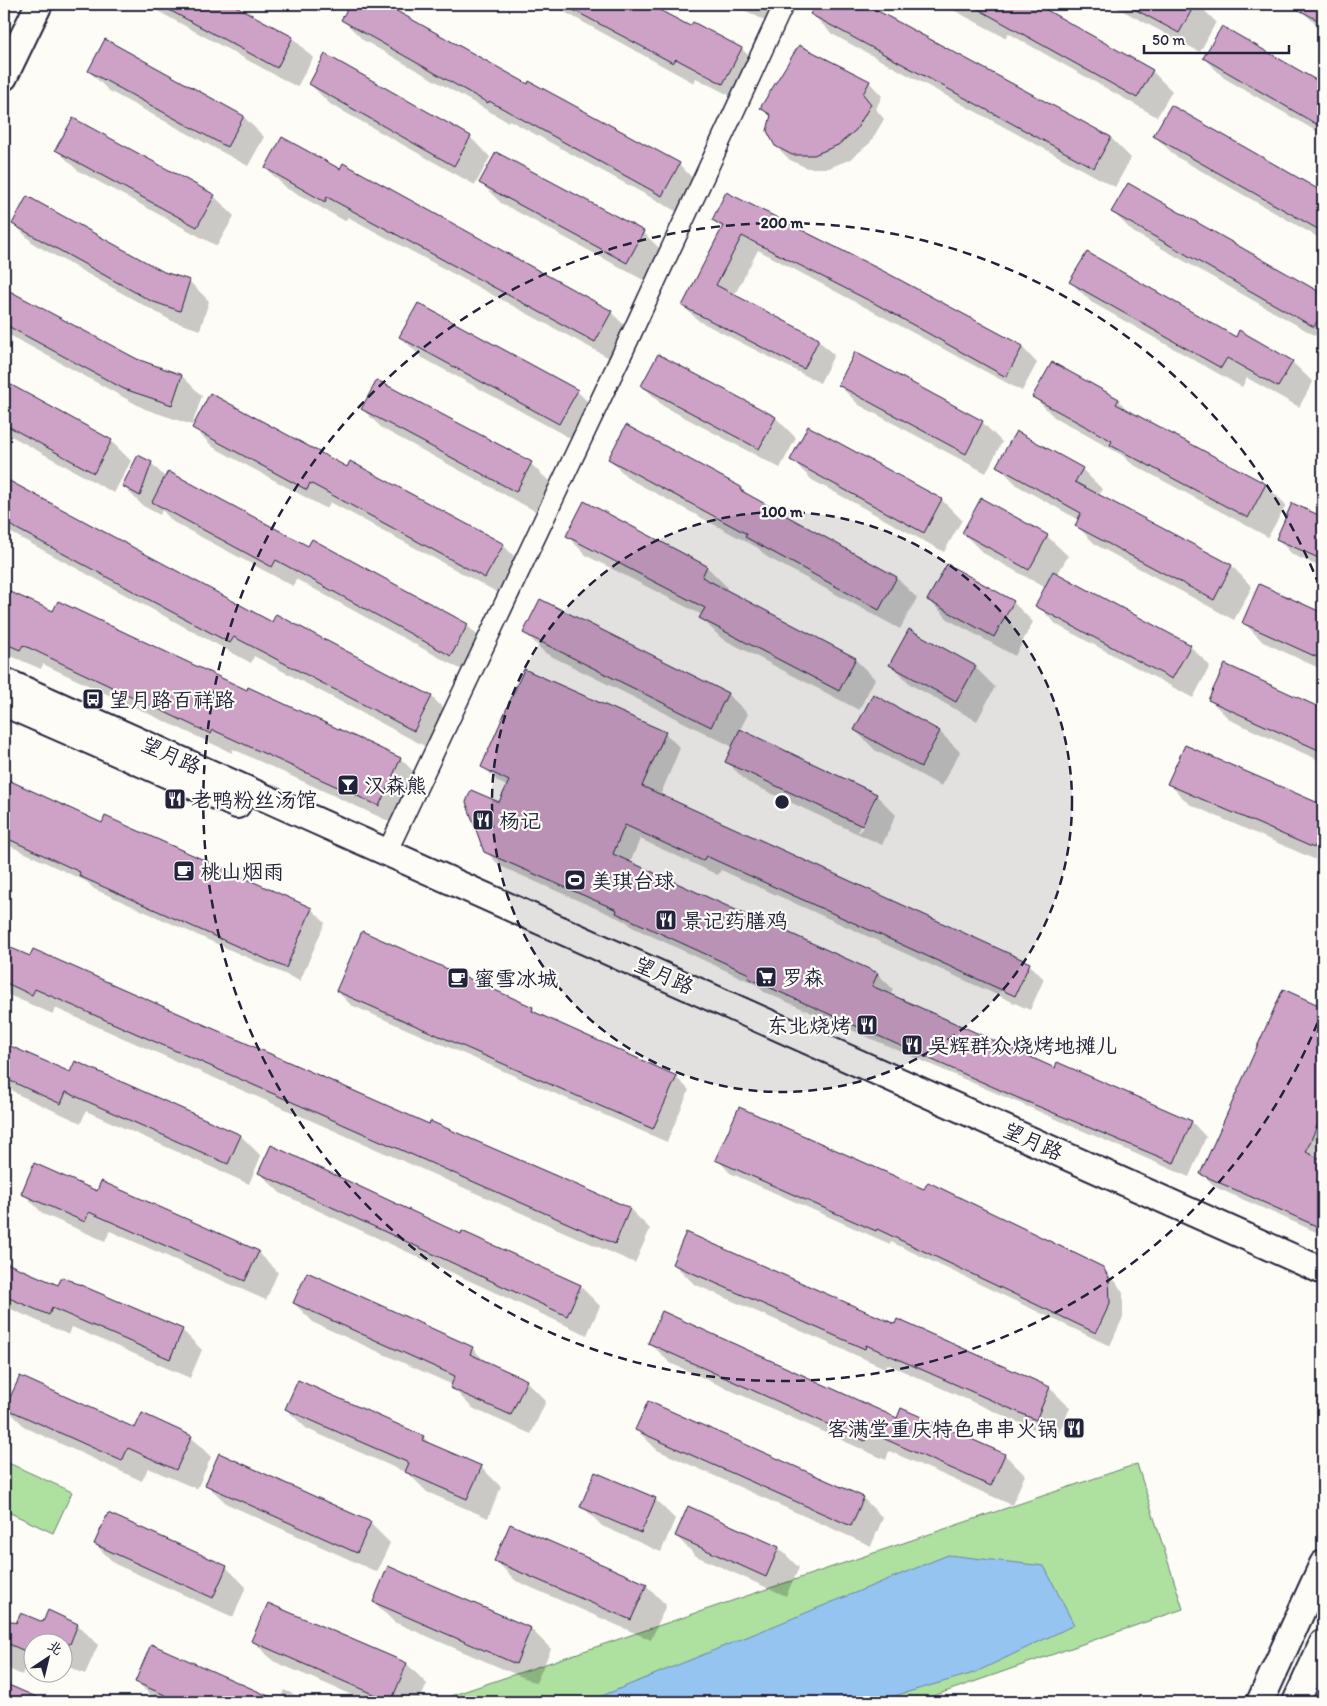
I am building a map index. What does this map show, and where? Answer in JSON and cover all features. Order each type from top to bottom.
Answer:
[{"type":"street","points":[[4,36],[20,4]]},
{"type":"street","points":[[4,77],[39,4]]},
{"type":"street","points":[[387,852],[623,352],[784,4]]},
{"type":"street","name":"望月路","points":[[4,681],[1323,1270]]},
{"type":"street","name":"望月路","points":[[4,703],[378,866],[1323,1288]]},
{"type":"street","points":[[1260,1702],[1323,1564]]},
{"type":"street","points":[[1296,1702],[1323,1643]]},
{"type":"green space","points":[[4,1461],[72,1492],[53,1533],[4,1510]]},
{"type":"green space","points":[[1137,1464],[1183,1609],[916,1702],[433,1702]]},
{"type":"water","points":[[948,1555],[1044,1566],[1074,1625],[974,1673],[873,1702],[587,1702]]},
{"type":"building","points":[[158,4],[232,4],[293,37],[277,68]]},
{"type":"building","points":[[350,4],[384,4],[528,84],[529,81],[680,163],[662,196],[489,101],[488,103],[341,20]]},
{"type":"building","points":[[562,4],[648,4],[690,26],[693,22],[742,48],[723,84],[676,59],[673,63]]},
{"type":"building","points":[[816,4],[865,4],[1111,137],[1094,168],[810,14]]},
{"type":"building","points":[[969,4],[1036,4],[1153,70],[1137,98]]},
{"type":"building","points":[[1125,4],[1195,4],[1179,33]]},
{"type":"building","points":[[1288,4],[1323,4],[1323,23]]},
{"type":"building","points":[[1222,26],[1323,84],[1323,128],[1203,58]]},
{"type":"building","points":[[105,39],[244,116],[227,147],[88,71]]},
{"type":"building","points":[[799,45],[870,81],[863,94],[871,104],[856,130],[838,145],[814,155],[792,155],[775,146],[767,131],[771,115],[760,108]]},
{"type":"building","points":[[325,54],[471,136],[454,166],[309,84]]},
{"type":"building","points":[[1171,105],[1323,192],[1323,232],[1153,136]]},
{"type":"building","points":[[73,118],[215,195],[197,227],[55,150]]},
{"type":"building","points":[[282,137],[340,169],[343,163],[612,311],[595,342],[327,197],[325,202],[265,168]]},
{"type":"building","points":[[496,152],[644,231],[627,263],[479,183]]},
{"type":"building","points":[[1128,183],[1323,294],[1323,310],[1314,327],[1111,212]]},
{"type":"building","points":[[726,192],[889,274],[1023,346],[1006,377],[874,303],[742,236],[716,285],[819,339],[804,369],[682,306],[723,226],[712,220]]},
{"type":"building","points":[[27,196],[164,272],[190,280],[180,311],[151,301],[12,224]]},
{"type":"building","points":[[1087,252],[1236,337],[1239,330],[1293,361],[1278,387],[1227,358],[1221,368],[1069,282]]},
{"type":"building","points":[[4,288],[137,359],[182,375],[172,405],[124,389],[4,324]]},
{"type":"building","points":[[418,303],[578,390],[559,424],[399,337]]},
{"type":"building","points":[[855,352],[983,421],[966,454],[838,385]]},
{"type":"building","points":[[658,354],[776,417],[759,449],[641,386]]},
{"type":"building","points":[[1052,362],[1119,399],[1116,404],[1266,484],[1248,518],[1110,445],[1112,441],[1032,397]]},
{"type":"building","points":[[377,380],[532,462],[516,492],[361,409]]},
{"type":"building","points":[[4,381],[112,440],[94,473],[4,424]]},
{"type":"building","points":[[210,393],[347,467],[350,461],[504,544],[485,578],[310,483],[307,490],[192,428]]},
{"type":"building","points":[[626,425],[741,487],[740,490],[897,577],[879,610],[745,537],[747,534],[608,459]]},
{"type":"building","points":[[808,426],[942,499],[924,533],[790,460]]},
{"type":"building","points":[[1016,431],[1083,468],[1075,482],[1232,565],[1214,600],[1075,526],[1081,513],[996,466]]},
{"type":"building","points":[[138,455],[152,462],[140,496],[122,486]]},
{"type":"building","points":[[168,471],[308,546],[312,539],[468,624],[451,656],[276,560],[272,567],[152,502]]},
{"type":"building","points":[[4,478],[272,622],[276,614],[432,696],[414,731],[234,637],[230,643],[4,522]]},
{"type":"building","points":[[981,498],[1048,535],[1029,570],[962,533]]},
{"type":"building","points":[[584,501],[707,566],[702,577],[856,658],[839,691],[699,618],[705,608],[566,536]]},
{"type":"building","points":[[1292,503],[1323,517],[1323,560],[1276,539]]},
{"type":"building","points":[[947,564],[1014,601],[994,637],[927,600]]},
{"type":"building","points":[[1053,571],[1191,645],[1172,679],[1035,606]]},
{"type":"building","points":[[1259,584],[1323,613],[1323,660],[1242,623]]},
{"type":"building","points":[[4,589],[53,611],[58,601],[247,690],[248,687],[401,758],[379,806],[213,730],[211,734],[23,645],[20,650],[4,643]]},
{"type":"building","points":[[540,599],[728,693],[711,727],[523,633]]},
{"type":"building","points":[[909,629],[976,666],[956,702],[889,665]]},
{"type":"building","points":[[1225,664],[1323,709],[1323,752],[1208,700]]},
{"type":"building","points":[[524,669],[666,732],[642,786],[1030,963],[1015,996],[706,856],[703,861],[625,825],[613,854],[878,973],[872,986],[1055,1068],[1057,1062],[1192,1121],[1174,1163],[1018,1098],[748,978],[749,974],[616,913],[617,910],[484,852],[466,802],[471,790],[499,802],[509,781],[481,767]]},
{"type":"building","points":[[873,694],[940,731],[921,767],[854,730]]},
{"type":"building","points":[[740,729],[877,794],[862,826],[725,762]]},
{"type":"building","points":[[1185,745],[1323,805],[1323,827],[1314,848],[1167,784]]},
{"type":"building","points":[[4,778],[102,823],[105,816],[312,908],[286,968],[79,876],[80,872],[4,837]]},
{"type":"building","points":[[362,931],[533,1007],[532,1011],[677,1076],[653,1129],[336,991]]},
{"type":"building","points":[[4,945],[30,956],[33,949],[429,1124],[430,1121],[630,1208],[615,1244],[35,989],[32,995],[4,982]]},
{"type":"building","points":[[1283,989],[1323,1007],[1323,1112],[1306,1152],[1323,1160],[1323,1229],[1200,1174]]},
{"type":"building","points":[[8,1045],[70,1072],[75,1061],[241,1135],[228,1164],[66,1092],[61,1104],[4,1078],[4,1055]]},
{"type":"building","points":[[739,1107],[924,1189],[928,1182],[1103,1267],[1109,1278],[1110,1303],[1096,1333],[877,1229],[876,1231],[715,1160]]},
{"type":"building","points":[[271,1145],[461,1234],[462,1231],[581,1285],[567,1316],[258,1173]]},
{"type":"building","points":[[34,1163],[97,1191],[101,1181],[259,1251],[245,1281],[89,1212],[85,1222],[21,1194]]},
{"type":"building","points":[[686,1232],[895,1324],[897,1319],[1050,1387],[1036,1420],[866,1345],[865,1349],[672,1264]]},
{"type":"building","points":[[4,1262],[58,1285],[62,1277],[183,1329],[170,1359],[52,1308],[49,1315],[4,1296]]},
{"type":"building","points":[[307,1272],[473,1347],[470,1354],[527,1380],[511,1415],[450,1388],[455,1376],[293,1303]]},
{"type":"building","points":[[662,1311],[897,1418],[901,1408],[1005,1454],[991,1486],[869,1432],[865,1441],[648,1343]]},
{"type":"building","points":[[20,1376],[135,1428],[142,1413],[192,1436],[176,1470],[128,1448],[122,1461],[5,1408]]},
{"type":"building","points":[[298,1380],[424,1436],[422,1440],[482,1466],[467,1499],[405,1472],[409,1463],[285,1409]]},
{"type":"building","points":[[648,1401],[864,1497],[851,1526],[635,1430]]},
{"type":"building","points":[[219,1453],[371,1522],[357,1553],[205,1485]]},
{"type":"building","points":[[595,1472],[656,1498],[641,1533],[580,1507]]},
{"type":"building","points":[[688,1506],[779,1547],[766,1577],[675,1536]]},
{"type":"building","points":[[108,1513],[227,1566],[213,1598],[94,1544]]},
{"type":"building","points":[[510,1524],[647,1584],[631,1620],[494,1561]]},
{"type":"building","points":[[388,1566],[531,1628],[516,1664],[373,1602]]},
{"type":"building","points":[[268,1603],[407,1663],[391,1702],[251,1641]]},
{"type":"building","points":[[48,1610],[78,1624],[72,1639],[72,1634],[22,1634],[22,1650],[4,1642],[4,1618],[16,1623],[21,1613],[43,1622]]},
{"type":"building","points":[[151,1644],[282,1702],[181,1702],[135,1682]]},
{"type":"building","points":[[4,1683],[48,1702],[4,1702]]},
{"type":"place","name":"望月路百祥路","points":[[93,699]]},
{"type":"place","name":"汉森熊","points":[[348,785]]},
{"type":"place","name":"老鸭粉丝汤馆","points":[[175,799]]},
{"type":"place","name":"杨记","points":[[483,820]]},
{"type":"place","name":"桃山烟雨","points":[[184,871]]},
{"type":"place","name":"美琪台球","points":[[575,880]]},
{"type":"place","name":"景记药膳鸡","points":[[666,920]]},
{"type":"place","name":"罗森","points":[[766,977]]},
{"type":"place","name":"蜜雪冰城","points":[[458,978]]},
{"type":"place","name":"东北烧烤","points":[[867,1025]]},
{"type":"place","name":"吴辉群众烧烤地摊儿","points":[[912,1045]]},
{"type":"place","name":"客满堂重庆特色串串火锅","points":[[1074,1428]]}]
